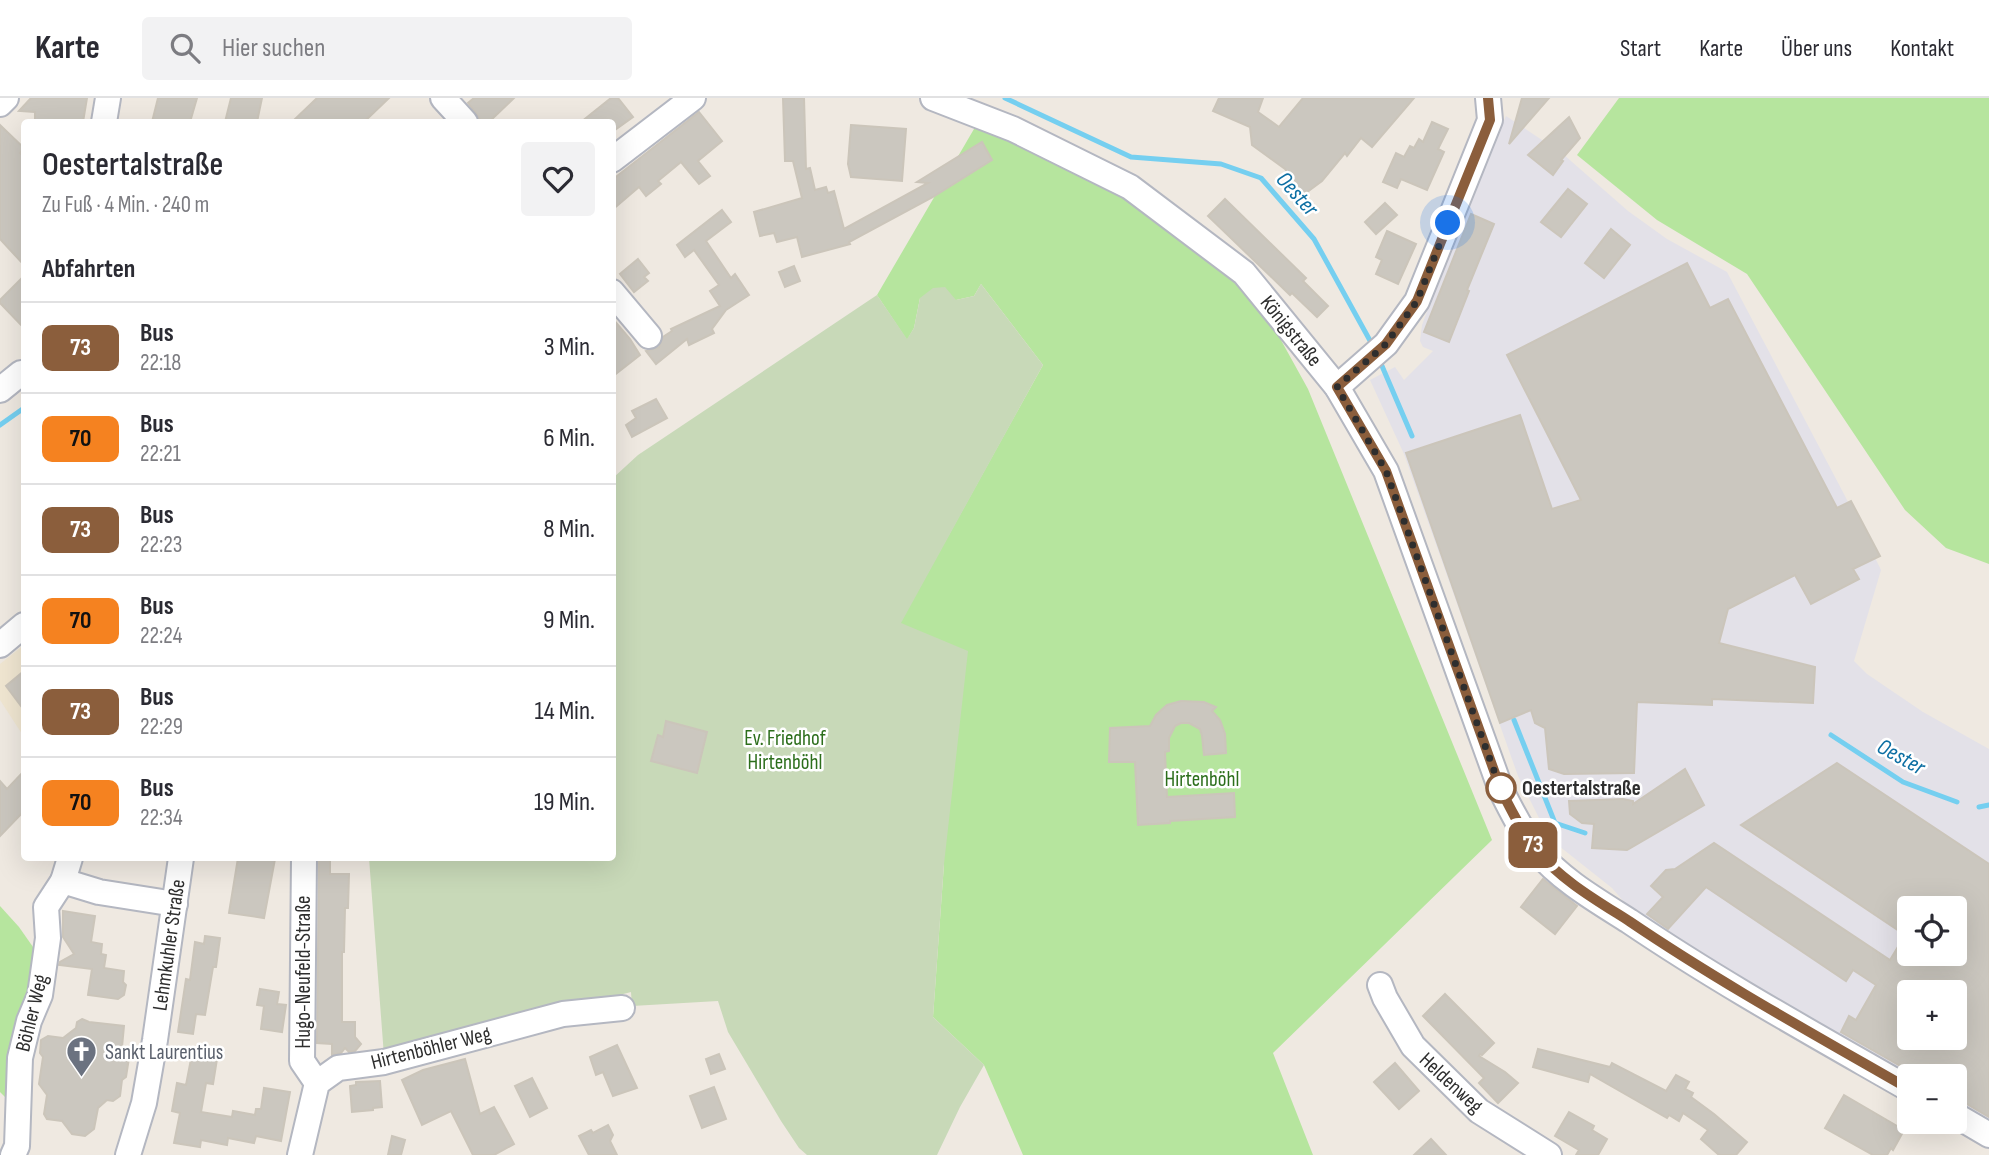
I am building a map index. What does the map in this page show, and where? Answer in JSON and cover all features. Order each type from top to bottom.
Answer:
[{"type":"street","points":[[0,104],[6,98]]},
{"type":"street","points":[[104,119],[108,98]]},
{"type":"street","points":[[443,98],[463,119]]},
{"type":"street","points":[[616,157],[693,98]]},
{"type":"street","name":"Königstraße","points":[[933,98],[1013,129],[1130,187],[1244,273],[1337,387],[1386,471],[1501,790],[1536,849],[1564,879],[1657,940],[1897,1082]]},
{"type":"street","points":[[1337,387],[1386,344],[1417,301],[1490,120],[1488,98]]},
{"type":"street","points":[[616,297],[649,336]]},
{"type":"street","points":[[0,390],[21,373]]},
{"type":"street","points":[[0,645],[21,628]]},
{"type":"street","name":"Lehmkuhler Straße","points":[[128,1155],[144,1103],[181,861]]},
{"type":"street","name":"Hugo-Neufeld-Straße","points":[[304,861],[302,1061],[317,1083]]},
{"type":"street","points":[[66,869],[99,892],[175,904]]},
{"type":"street","name":"Böhler Weg","points":[[13,1155],[17,1146],[20,1058],[29,1021],[40,995],[48,939],[46,907],[66,869]]},
{"type":"street","name":"Heldenweg","points":[[1380,985],[1413,1046],[1479,1111],[1549,1155]]},
{"type":"street","name":"Hirtenböhler Weg","points":[[317,1083],[338,1068],[384,1062],[563,1014],[622,1008]]},
{"type":"street","points":[[300,1155],[317,1083]]},
{"type":"street","points":[[1967,1122],[1989,1135]]},
{"type":"shaded area","points":[[1506,116],[1563,154],[1628,211],[1667,239],[1727,272],[1881,570],[1854,661],[1867,674],[1923,712],[1989,749],[1989,1126],[1967,1114],[1967,1064],[1897,1064],[1897,1070],[1657,940],[1612,888],[1559,846],[1542,824],[1518,776],[1404,454],[1370,380],[1395,367],[1404,380],[1433,351],[1423,347],[1420,341],[1422,325],[1465,210]]},
{"type":"shaded area","points":[[21,647],[21,732],[0,700],[0,664]]},
{"type":"green space","points":[[1619,98],[1989,98],[1989,564],[1946,548],[1905,510],[1747,274],[1657,220],[1577,155]]},
{"type":"green space","name":"Hirtenböhl","points":[[981,117],[1130,187],[1244,273],[1308,389],[1492,840],[1273,1053],[1313,1155],[1023,1155],[984,1065],[933,1017],[944,864],[900,623],[1043,365],[981,284],[974,296],[956,300],[920,298],[914,328],[907,340],[877,295]]},
{"type":"green space","name":"Ev. Friedhof Hirtenböhl","points":[[981,284],[1043,365],[901,623],[968,651],[944,864],[933,1017],[984,1065],[937,1155],[807,1155],[799,1148],[781,1121],[728,1032],[718,1001],[632,1006],[631,992],[384,1056],[369,861],[616,861],[616,475],[638,455],[877,295],[907,339],[914,328],[920,298],[933,288],[945,287],[956,300],[974,296]]},
{"type":"green space","points":[[0,906],[40,957],[6,1098],[0,1092]]},
{"type":"building","points":[[31,98],[87,98],[84,119],[35,119],[35,112],[19,111]]},
{"type":"building","points":[[158,98],[197,98],[191,119],[153,119]]},
{"type":"building","points":[[231,98],[262,98],[258,119],[226,119]]},
{"type":"building","points":[[317,98],[389,98],[367,119],[295,119]]},
{"type":"building","points":[[474,98],[514,98],[492,119],[479,119],[468,103]]},
{"type":"building","points":[[611,98],[618,98],[633,117],[616,129],[616,119],[585,119]]},
{"type":"building","points":[[783,98],[804,98],[806,169],[810,168],[815,190],[826,187],[828,193],[834,191],[844,229],[928,183],[917,182],[982,142],[992,160],[933,197],[849,242],[850,244],[802,257],[797,237],[777,242],[774,233],[760,236],[754,212],[802,198],[793,161],[785,161]]},
{"type":"building","points":[[1219,98],[1263,98],[1258,112],[1279,127],[1303,98],[1414,98],[1372,147],[1361,138],[1322,181],[1303,195],[1285,169],[1252,145],[1250,127],[1213,111]]},
{"type":"building","points":[[1522,98],[1549,98],[1509,144]]},
{"type":"building","points":[[699,112],[722,141],[698,161],[710,176],[699,184],[681,162],[658,181],[661,184],[646,196],[639,187],[616,207],[616,177]]},
{"type":"building","points":[[1569,117],[1580,138],[1561,160],[1563,161],[1553,175],[1528,155]]},
{"type":"building","points":[[1432,122],[1448,129],[1438,149],[1444,152],[1427,190],[1401,179],[1397,188],[1383,182],[1396,153],[1404,157],[1410,146],[1414,148],[1419,139],[1423,142]]},
{"type":"building","points":[[0,125],[21,145],[21,262],[0,239]]},
{"type":"building","points":[[851,125],[906,129],[902,181],[851,177],[848,164]]},
{"type":"building","points":[[1568,189],[1587,204],[1561,237],[1541,222]]},
{"type":"building","points":[[1225,199],[1306,278],[1303,281],[1328,306],[1317,317],[1292,293],[1290,295],[1208,216]]},
{"type":"building","points":[[1385,203],[1397,215],[1376,234],[1365,222]]},
{"type":"building","points":[[722,210],[731,222],[706,241],[731,278],[735,274],[749,295],[726,310],[712,329],[714,333],[689,345],[687,339],[656,364],[646,351],[659,347],[663,337],[672,331],[671,329],[720,306],[710,291],[719,285],[694,250],[685,257],[677,245]]},
{"type":"building","points":[[1471,214],[1494,224],[1449,342],[1424,332]]},
{"type":"building","points":[[1611,229],[1630,245],[1604,278],[1585,263]]},
{"type":"building","points":[[1387,231],[1416,244],[1398,284],[1376,274],[1382,260],[1376,257]]},
{"type":"building","points":[[638,259],[649,273],[644,277],[648,281],[634,292],[620,274]]},
{"type":"building","points":[[1687,263],[1710,308],[1728,299],[1837,508],[1851,501],[1880,556],[1853,569],[1859,579],[1811,604],[1795,575],[1728,609],[1719,643],[1815,667],[1813,703],[1712,699],[1712,705],[1637,702],[1634,773],[1564,774],[1549,769],[1545,728],[1535,723],[1531,710],[1500,723],[1406,453],[1520,415],[1552,509],[1581,500],[1507,355]]},
{"type":"building","points":[[794,266],[800,281],[785,287],[779,272]]},
{"type":"building","points":[[21,279],[21,325],[0,303]]},
{"type":"building","points":[[616,323],[630,339],[640,355],[616,374]]},
{"type":"building","points":[[656,399],[667,418],[632,437],[626,425],[636,418],[632,411]]},
{"type":"building","points":[[21,674],[21,706],[6,686]]},
{"type":"building","points":[[1181,701],[1204,702],[1216,707],[1212,711],[1220,720],[1225,734],[1226,753],[1204,755],[1200,729],[1189,723],[1175,726],[1169,738],[1169,751],[1165,752],[1167,797],[1234,793],[1235,817],[1138,825],[1135,762],[1109,762],[1110,728],[1150,726],[1156,715],[1167,705]]},
{"type":"building","points":[[666,721],[707,732],[697,773],[651,761],[658,735],[663,737]]},
{"type":"building","points":[[1837,763],[1989,864],[1989,1117],[1967,1104],[1967,1064],[1897,1064],[1841,1032],[1849,1016],[1856,1020],[1876,985],[1853,970],[1846,981],[1706,887],[1668,929],[1647,914],[1663,897],[1651,886],[1666,870],[1675,869],[1714,843],[1890,960],[1897,948],[1897,966],[1967,966],[1967,896],[1897,896],[1897,930],[1741,825]]},
{"type":"building","points":[[1685,769],[1704,805],[1627,850],[1592,848],[1594,824],[1582,823],[1570,814],[1569,801],[1623,799],[1633,801],[1633,804]]},
{"type":"building","points":[[21,774],[21,814],[0,836],[0,781],[7,789]]},
{"type":"building","points":[[238,861],[275,861],[264,918],[229,913]]},
{"type":"building","points":[[319,861],[330,861],[330,874],[349,874],[342,952],[342,1022],[355,1022],[355,1037],[361,1044],[355,1051],[349,1052],[345,1048],[341,1053],[332,1055],[332,1044],[317,1043]]},
{"type":"building","points":[[1543,879],[1577,906],[1555,934],[1521,907]]},
{"type":"building","points":[[63,911],[95,916],[91,942],[102,944],[101,954],[106,955],[104,968],[124,971],[124,995],[118,999],[88,995],[92,969],[59,965],[74,954],[63,937]]},
{"type":"building","points":[[205,936],[220,938],[205,1015],[196,1014],[193,1034],[178,1032],[186,979],[190,980],[195,942],[204,944]]},
{"type":"building","points":[[260,989],[279,992],[277,1004],[286,1005],[282,1032],[261,1029],[264,1006],[257,1005]]},
{"type":"building","points":[[1445,994],[1494,1043],[1479,1056],[1518,1083],[1498,1103],[1479,1083],[1484,1078],[1423,1016]]},
{"type":"building","name":"Sankt Laurentius","points":[[82,1019],[124,1026],[122,1047],[129,1058],[120,1096],[113,1101],[107,1100],[98,1108],[94,1129],[85,1136],[72,1134],[62,1121],[47,1119],[44,1114],[47,1095],[39,1084],[43,1057],[40,1053],[41,1040],[48,1036],[63,1038],[76,1028],[77,1022]]},
{"type":"building","points":[[617,1045],[637,1088],[613,1096],[603,1072],[596,1075],[590,1057]]},
{"type":"building","points":[[1538,1049],[1610,1067],[1612,1063],[1666,1091],[1676,1075],[1689,1082],[1685,1089],[1693,1093],[1691,1097],[1747,1142],[1736,1155],[1719,1155],[1701,1139],[1708,1130],[1683,1113],[1679,1121],[1669,1115],[1667,1118],[1590,1074],[1588,1082],[1533,1067]]},
{"type":"building","points":[[192,1054],[217,1059],[213,1084],[206,1083],[201,1112],[232,1117],[233,1111],[255,1115],[256,1109],[261,1109],[264,1088],[290,1092],[281,1141],[256,1136],[254,1143],[228,1138],[227,1145],[201,1140],[200,1147],[174,1143],[180,1113],[172,1111],[177,1083],[186,1085]]},
{"type":"building","points":[[719,1054],[725,1069],[711,1074],[706,1059]]},
{"type":"building","points":[[465,1059],[480,1114],[494,1107],[514,1144],[494,1155],[473,1155],[451,1111],[422,1125],[402,1080],[423,1070]]},
{"type":"building","points":[[1395,1063],[1419,1091],[1399,1109],[1374,1082]]},
{"type":"building","points":[[532,1078],[547,1108],[530,1117],[515,1086]]},
{"type":"building","points":[[380,1081],[382,1107],[352,1112],[350,1086],[356,1085],[356,1082]]},
{"type":"building","points":[[714,1087],[726,1119],[702,1128],[690,1096]]},
{"type":"building","points":[[1844,1095],[1897,1126],[1897,1134],[1902,1134],[1887,1155],[1873,1155],[1825,1128]]},
{"type":"building","points":[[1569,1112],[1594,1126],[1592,1130],[1607,1139],[1598,1155],[1576,1155],[1579,1150],[1555,1136]]},
{"type":"building","points":[[608,1125],[613,1135],[610,1141],[617,1155],[589,1155],[579,1136],[591,1130],[593,1133]]},
{"type":"building","points":[[392,1136],[405,1140],[401,1155],[388,1155]]},
{"type":"building","points":[[1431,1139],[1446,1155],[1414,1155]]},
{"type":"waterway","name":"Oester","points":[[1005,98],[1131,157],[1221,164],[1261,178],[1314,239],[1373,346]]},
{"type":"waterway","name":"Oester","points":[[1379,359],[1412,436]]},
{"type":"waterway","name":"Oester","points":[[0,425],[21,410]]},
{"type":"waterway","name":"Oester","points":[[1514,720],[1555,823],[1585,833]]},
{"type":"waterway","name":"Oester","points":[[1831,735],[1903,782],[1957,802]]},
{"type":"waterway","name":"Oester","points":[[1979,807],[1989,805]]},
{"type":"bus line","name":"73","points":[[1488,98],[1490,120],[1417,301],[1386,344],[1337,387],[1386,471],[1501,790],[1536,849],[1564,879],[1657,940],[1897,1082]]},
{"type":"place","name":"Oestertalstraße","points":[[1501,788]]},
{"type":"place","name":"Sankt Laurentius","points":[[82,1079]]},
{"type":"route","points":[[1448,223],[1417,301],[1386,344],[1337,387],[1386,471],[1501,788]]}]
